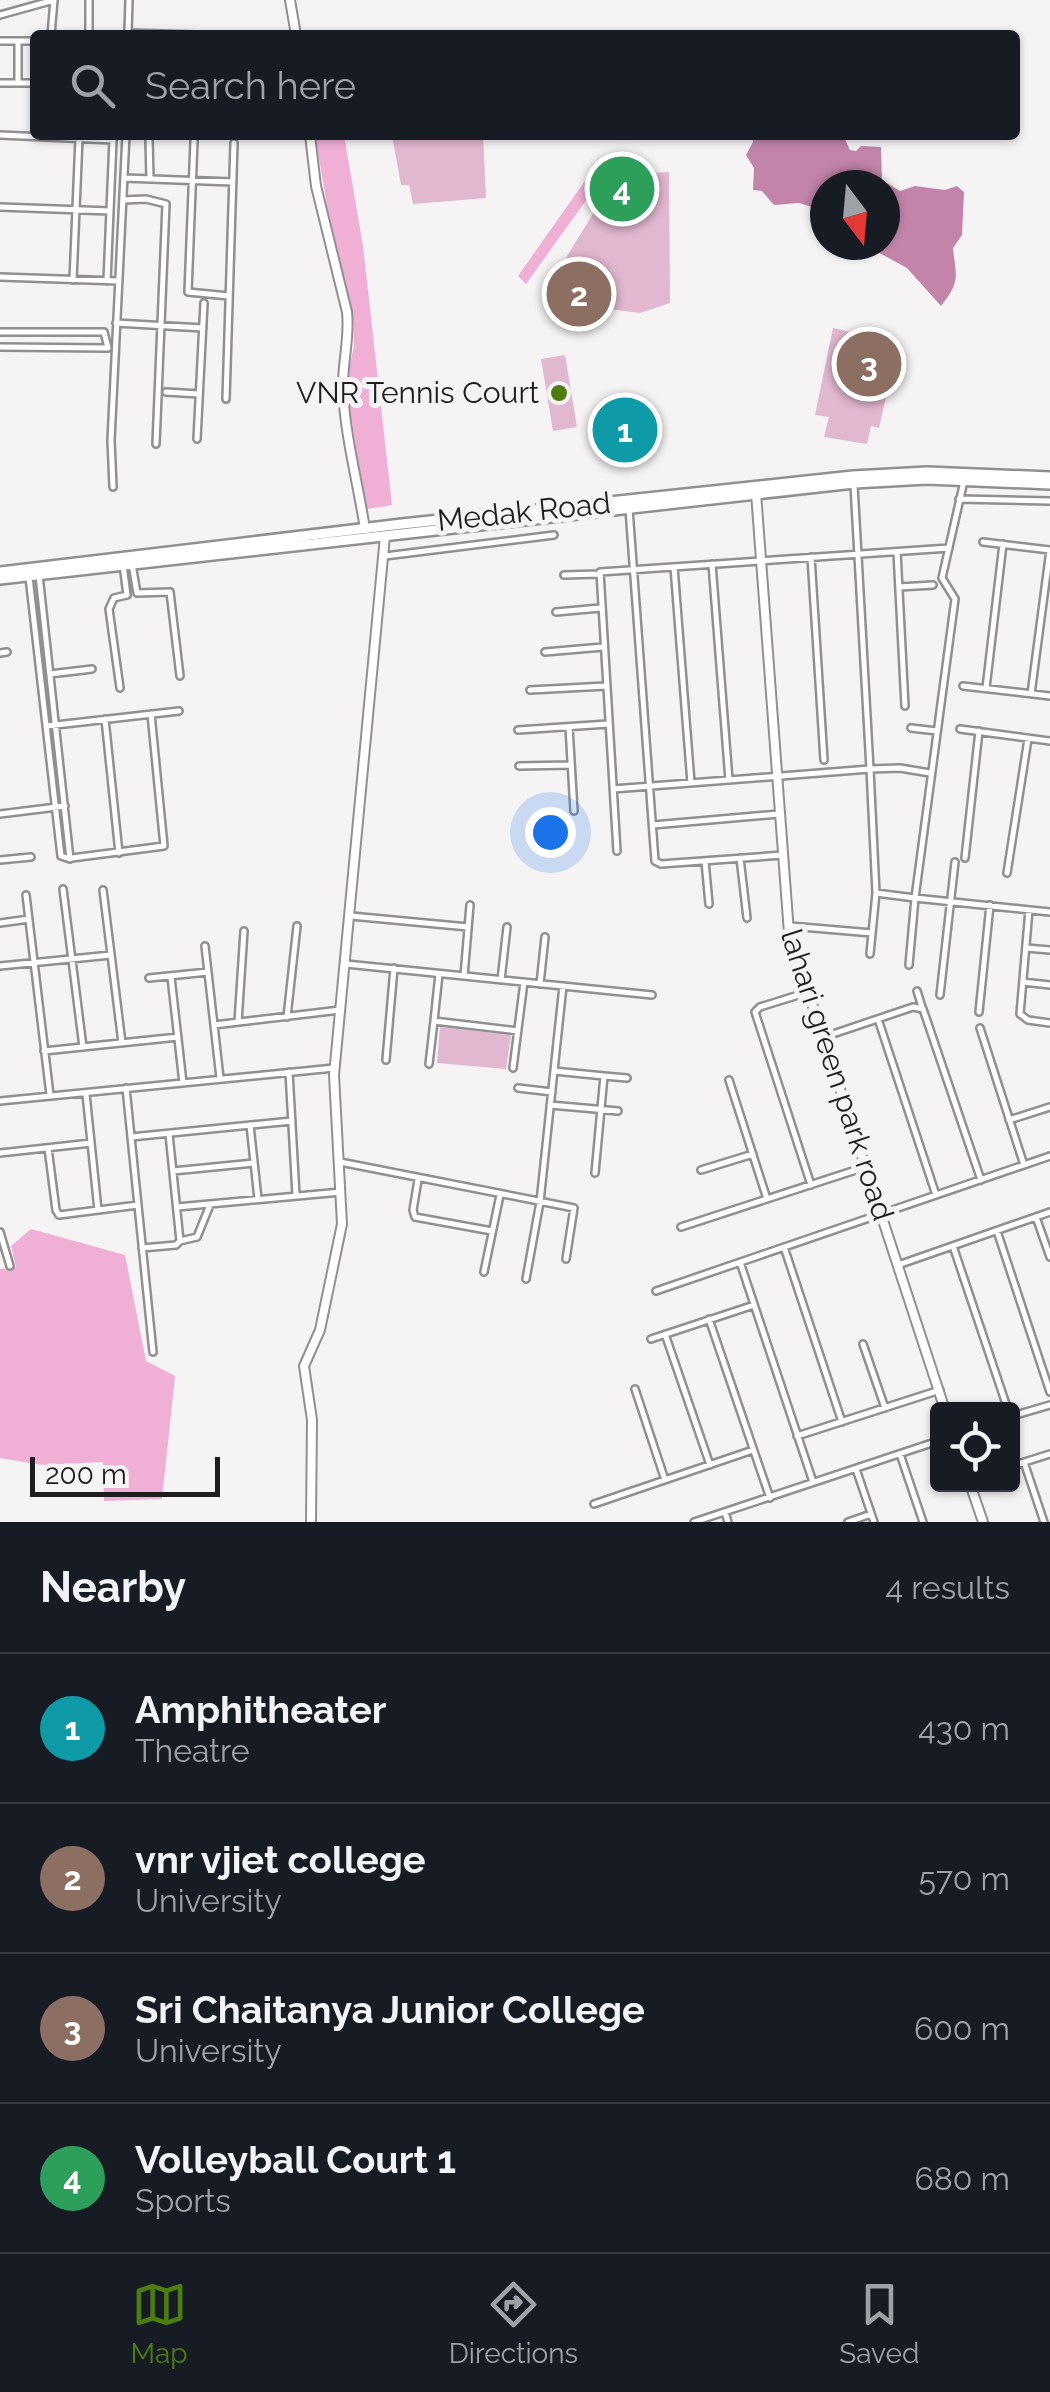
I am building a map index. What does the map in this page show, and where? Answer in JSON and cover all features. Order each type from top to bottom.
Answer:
[{"type":"main road","name":"Medak Road","points":[[0,576],[128,564],[365,529],[853,476],[927,472],[1050,480]]},
{"type":"main road","name":"Medak Road","points":[[0,576],[854,483],[1050,480]]},
{"type":"street","points":[[19,0],[21,8]]},
{"type":"street","points":[[0,15],[54,0],[51,30]]},
{"type":"street","points":[[89,0],[89,30]]},
{"type":"street","points":[[128,30],[130,0]]},
{"type":"street","points":[[290,0],[295,30]]},
{"type":"street","points":[[0,41],[30,40]]},
{"type":"street","points":[[18,41],[18,83]]},
{"type":"street","points":[[0,83],[30,83]]},
{"type":"street","points":[[0,135],[30,136]]},
{"type":"street","points":[[73,280],[80,140]]},
{"type":"street","points":[[106,280],[113,140]]},
{"type":"street","points":[[113,488],[111,348],[116,324],[126,140]]},
{"type":"street","points":[[149,140],[150,179]]},
{"type":"street","points":[[311,140],[316,186],[348,312],[344,400],[365,529]]},
{"type":"street","points":[[194,141],[188,292],[229,296]]},
{"type":"street","points":[[226,399],[234,143]]},
{"type":"street","points":[[608,170],[634,169]]},
{"type":"street","points":[[124,178],[234,182]]},
{"type":"street","points":[[122,200],[146,199],[166,204],[156,444]]},
{"type":"street","points":[[0,207],[110,211]]},
{"type":"street","points":[[0,277],[118,281]]},
{"type":"street","points":[[198,439],[204,304]]},
{"type":"street","points":[[116,324],[203,328]]},
{"type":"street","points":[[0,332],[104,332],[111,348]]},
{"type":"street","points":[[29,332],[29,347]]},
{"type":"street","points":[[0,347],[111,348]]},
{"type":"street","points":[[166,392],[200,394]]},
{"type":"street","points":[[909,964],[956,598],[942,578],[964,480]]},
{"type":"street","points":[[854,483],[876,893],[870,954]]},
{"type":"street","name":"lahari green park road","points":[[756,493],[788,926],[943,1402]]},
{"type":"street","points":[[959,499],[1050,500]]},
{"type":"street","points":[[629,508],[657,863],[783,855]]},
{"type":"street","points":[[385,556],[554,535]]},
{"type":"street","points":[[311,1522],[312,1420],[304,1366],[322,1322],[342,1224],[334,1068],[385,536]]},
{"type":"street","points":[[984,542],[1050,550],[1031,694]]},
{"type":"street","points":[[986,688],[1003,544]]},
{"type":"street","points":[[564,575],[948,548]]},
{"type":"street","points":[[898,552],[905,706]]},
{"type":"street","points":[[811,558],[824,760]]},
{"type":"street","points":[[128,564],[138,594]]},
{"type":"street","points":[[128,564],[128,595]]},
{"type":"street","points":[[712,564],[728,780]]},
{"type":"street","points":[[674,566],[692,783]]},
{"type":"street","points":[[598,574],[617,851]]},
{"type":"street","points":[[34,575],[50,674],[70,859]]},
{"type":"street","points":[[34,575],[61,856],[70,859],[164,846],[151,714]]},
{"type":"street","points":[[899,588],[933,585]]},
{"type":"street","points":[[120,688],[108,609],[114,598],[128,595],[167,589],[170,592],[180,676]]},
{"type":"street","points":[[556,612],[600,608]]},
{"type":"street","points":[[545,652],[603,648]]},
{"type":"street","points":[[41,675],[92,668]]},
{"type":"street","points":[[530,690],[606,686]]},
{"type":"street","points":[[964,686],[1050,696]]},
{"type":"street","points":[[47,726],[179,711]]},
{"type":"street","points":[[106,720],[119,853]]},
{"type":"street","points":[[518,730],[608,724]]},
{"type":"street","points":[[569,727],[574,811]]},
{"type":"street","points":[[911,728],[937,731]]},
{"type":"street","points":[[960,728],[1050,741]]},
{"type":"street","points":[[965,858],[979,731]]},
{"type":"street","points":[[1007,873],[1028,739]]},
{"type":"street","points":[[520,766],[571,765]]},
{"type":"street","points":[[613,789],[870,768],[931,774]]},
{"type":"street","points":[[0,805],[0,814],[64,806]]},
{"type":"street","points":[[652,825],[779,814]]},
{"type":"street","points":[[0,860],[32,856]]},
{"type":"street","points":[[740,858],[747,918]]},
{"type":"street","points":[[705,860],[709,904]]},
{"type":"street","points":[[940,995],[955,862]]},
{"type":"street","points":[[63,888],[82,1047]]},
{"type":"street","points":[[103,890],[122,1043]]},
{"type":"street","points":[[876,893],[1050,912]]},
{"type":"street","points":[[26,895],[50,1096]]},
{"type":"street","points":[[464,976],[470,905]]},
{"type":"street","points":[[979,1012],[990,905]]},
{"type":"street","points":[[1029,910],[1020,1014],[1028,1020],[1050,1022]]},
{"type":"street","points":[[351,916],[468,928]]},
{"type":"street","points":[[0,923],[29,919]]},
{"type":"street","points":[[288,1017],[297,926]]},
{"type":"street","points":[[501,980],[507,926]]},
{"type":"street","points":[[788,926],[872,932]]},
{"type":"street","points":[[238,1022],[244,931]]},
{"type":"street","points":[[540,984],[545,937]]},
{"type":"street","points":[[206,946],[220,1079]]},
{"type":"street","points":[[1026,948],[1050,950]]},
{"type":"street","points":[[0,966],[112,955]]},
{"type":"street","points":[[346,964],[652,994]]},
{"type":"street","points":[[386,1060],[394,968]]},
{"type":"street","points":[[149,978],[208,972]]},
{"type":"street","points":[[429,1064],[439,973]]},
{"type":"street","points":[[171,976],[183,1083]]},
{"type":"street","points":[[513,1068],[524,982]]},
{"type":"street","points":[[1022,982],[1050,985]]},
{"type":"street","points":[[526,1279],[540,1202],[563,986]]},
{"type":"street","points":[[917,991],[981,1180]]},
{"type":"street","points":[[808,992],[760,1007],[756,1012],[811,1185]]},
{"type":"street","points":[[824,1037],[912,1008],[923,1010]]},
{"type":"street","points":[[214,1025],[340,1010]]},
{"type":"street","points":[[878,1019],[936,1195]]},
{"type":"street","points":[[434,1021],[518,1031]]},
{"type":"street","points":[[980,1028],[1024,1165]]},
{"type":"street","points":[[44,1052],[178,1037]]},
{"type":"street","points":[[0,1101],[334,1068]]},
{"type":"street","points":[[288,1072],[296,1196]]},
{"type":"street","points":[[554,1072],[627,1078]]},
{"type":"street","points":[[595,1174],[604,1076]]},
{"type":"street","points":[[728,1080],[767,1200]]},
{"type":"street","points":[[126,1088],[153,1352]]},
{"type":"street","points":[[518,1088],[552,1092]]},
{"type":"street","points":[[86,1092],[98,1210]]},
{"type":"street","points":[[550,1105],[618,1111]]},
{"type":"street","points":[[1010,1120],[1050,1106]]},
{"type":"street","points":[[131,1137],[292,1121]]},
{"type":"street","points":[[250,1125],[258,1199]]},
{"type":"street","points":[[169,1133],[180,1241]]},
{"type":"street","points":[[0,1153],[91,1143]]},
{"type":"street","points":[[48,1148],[57,1213],[138,1205]]},
{"type":"street","points":[[701,1170],[753,1154]]},
{"type":"street","points":[[656,1291],[1050,1156]]},
{"type":"street","points":[[340,1162],[574,1208],[566,1258]]},
{"type":"street","points":[[173,1171],[254,1163]]},
{"type":"street","points":[[681,1228],[865,1167]]},
{"type":"street","points":[[419,1179],[415,1217],[492,1232]]},
{"type":"street","points":[[177,1207],[341,1192]]},
{"type":"street","points":[[484,1272],[500,1196]]},
{"type":"street","points":[[142,1248],[176,1245],[196,1237],[211,1204]]},
{"type":"street","points":[[898,1265],[1050,1212]]},
{"type":"street","points":[[1036,1217],[1050,1257]]},
{"type":"street","points":[[997,1231],[1050,1392]]},
{"type":"street","points":[[0,1232],[10,1266]]},
{"type":"street","points":[[953,1246],[1005,1402]]},
{"type":"street","points":[[784,1247],[842,1422]]},
{"type":"street","points":[[740,1262],[813,1483]]},
{"type":"street","points":[[651,1338],[754,1304]]},
{"type":"street","points":[[709,1320],[770,1498]]},
{"type":"street","points":[[665,1334],[710,1465]]},
{"type":"street","points":[[864,1344],[885,1408]]},
{"type":"street","points":[[635,1390],[666,1480]]},
{"type":"street","points":[[797,1436],[940,1390]]},
{"type":"street","points":[[1020,1413],[1050,1404]]},
{"type":"street","points":[[694,1522],[930,1443]]},
{"type":"street","points":[[594,1504],[754,1450]]},
{"type":"street","points":[[900,1454],[922,1522]]},
{"type":"street","points":[[1020,1463],[1050,1454]]},
{"type":"street","points":[[1024,1462],[1044,1522]]},
{"type":"street","points":[[848,1522],[872,1518],[856,1468]]},
{"type":"street","points":[[973,1492],[983,1522]]},
{"type":"street","points":[[725,1512],[728,1522]]},
{"type":"shaded area","points":[[316,140],[345,140],[363,246],[392,505],[367,509],[363,494],[346,383],[354,346],[353,314]]},
{"type":"shaded area","points":[[393,140],[483,140],[486,198],[413,204],[409,185],[401,185]]},
{"type":"shaded area","points":[[753,140],[845,140],[850,150],[881,147],[882,170],[810,170],[810,206],[774,205],[762,191],[753,190],[754,168],[746,155]]},
{"type":"shaded area","points":[[669,172],[670,303],[640,313],[594,307],[586,284],[565,266],[567,256],[617,175]]},
{"type":"shaded area","points":[[585,181],[597,185],[526,284],[518,276]]},
{"type":"shaded area","points":[[915,186],[945,190],[957,186],[964,192],[962,235],[953,248],[956,278],[941,306],[907,268],[892,260],[900,260],[900,191]]},
{"type":"shaded area","points":[[833,328],[898,343],[879,428],[871,426],[867,444],[824,437],[829,417],[815,415]]},
{"type":"shaded area","name":"VNR Tennis Court","points":[[565,355],[577,427],[553,431],[541,359]]},
{"type":"shaded area","points":[[440,1027],[511,1035],[506,1069],[437,1063]]},
{"type":"shaded area","points":[[31,1229],[125,1255],[146,1361],[175,1376],[162,1499],[104,1501],[103,1462],[42,1465],[0,1458],[0,1269],[16,1267],[11,1246]]},
{"type":"place","name":"Volleyball Court 1","points":[[622,189]]},
{"type":"place","name":"vnr vjiet college","points":[[579,294]]},
{"type":"place","name":"Sri Chaitanya Junior College","points":[[869,364]]},
{"type":"place","name":"VNR Tennis Court","points":[[559,393]]},
{"type":"place","name":"Amphitheater","points":[[625,430]]}]
